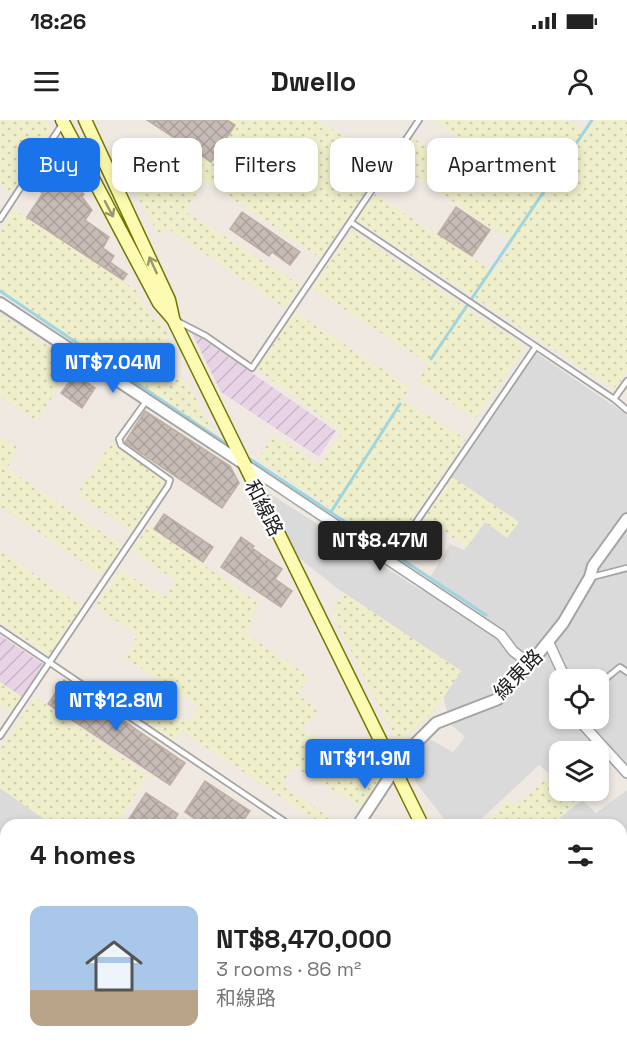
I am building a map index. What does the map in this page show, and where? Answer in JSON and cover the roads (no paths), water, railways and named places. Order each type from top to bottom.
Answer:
[{"type":"main road","name":"和線路","points":[[85,120],[170,300],[173,319]]},
{"type":"main road","name":"和線路","points":[[63,121],[159,303],[173,319],[241,462],[419,819]]},
{"type":"street","points":[[0,303],[501,635],[513,651],[530,664]]},
{"type":"street","name":"線東路","points":[[362,819],[404,754],[436,723],[498,699],[530,664],[563,623],[590,577],[593,566],[627,519]]},
{"type":"street","points":[[548,641],[561,669]]},
{"type":"street","points":[[587,729],[627,773]]},
{"type":"lane","points":[[173,319],[206,336],[252,368],[352,223],[419,120]]},
{"type":"lane","points":[[0,219],[63,121]]},
{"type":"lane","points":[[352,223],[627,410]]},
{"type":"lane","points":[[388,562],[535,348]]},
{"type":"lane","points":[[614,399],[627,381]]},
{"type":"lane","points":[[0,736],[168,486],[170,480],[122,445],[119,439],[147,400]]},
{"type":"lane","points":[[590,577],[627,568]]},
{"type":"lane","points":[[0,629],[281,819]]},
{"type":"lane","points":[[609,676],[620,667],[627,672]]},
{"type":"waterway","points":[[431,359],[592,120]]},
{"type":"waterway","points":[[0,291],[231,447]]},
{"type":"waterway","points":[[331,512],[400,404]]},
{"type":"waterway","points":[[244,455],[486,615]]}]
